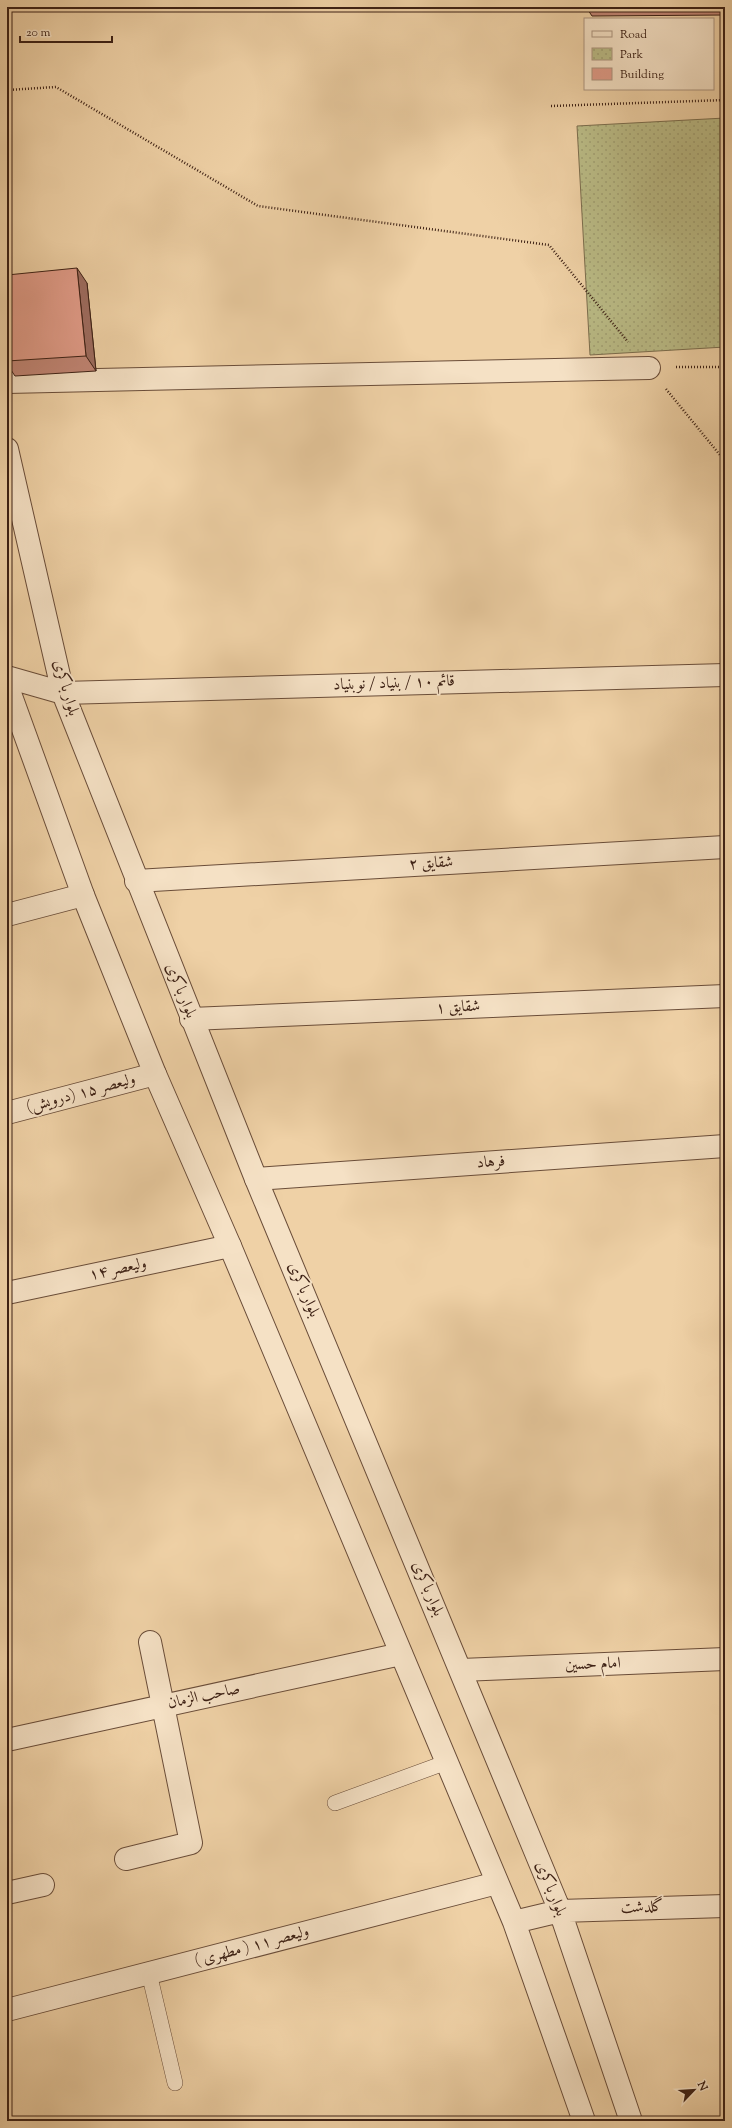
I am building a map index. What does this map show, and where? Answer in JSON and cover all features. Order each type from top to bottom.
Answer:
[{"type":"street","points":[[7,382],[649,368]]},
{"type":"street","name":"بلوار باکری","points":[[7,449],[63,693],[136,881],[256,1179],[560,1911],[631,2121]]},
{"type":"street","name":"قائم ۱۰ / بنیاد / نوبنیاد","points":[[7,677],[63,693],[725,675]]},
{"type":"street","points":[[7,685],[83,895],[155,1074],[230,1246],[514,1922],[584,2121]]},
{"type":"street","name":"شقایق ۲","points":[[136,881],[725,848]]},
{"type":"street","points":[[7,915],[83,895]]},
{"type":"street","name":"شقایق ۱","points":[[191,1019],[725,996]]},
{"type":"street","name":"ولیعصر ۱۵ (درویش)","points":[[7,1113],[155,1074]]},
{"type":"street","name":"فرهاد","points":[[256,1179],[725,1146]]},
{"type":"street","name":"ولیعصر ۱۴","points":[[7,1293],[230,1246]]},
{"type":"street","points":[[126,1859],[191,1843],[150,1642]]},
{"type":"street","name":"صاحب الزمان","points":[[7,1740],[401,1654]]},
{"type":"street","name":"امام حسین","points":[[461,1670],[725,1659]]},
{"type":"street","name":"ولیعصر ۱۱ ( مطهری )","points":[[7,2010],[497,1883]]},
{"type":"street","points":[[7,1892],[43,1885]]},
{"type":"street","name":"گلدشت","points":[[514,1922],[560,1911],[725,1906]]},
{"type":"lane","points":[[335,1803],[447,1762]]},
{"type":"lane","points":[[149,1973],[175,2083]]},
{"type":"path","points":[[7,90],[56,87],[258,206],[549,245],[720,455],[725,456]]},
{"type":"path","points":[[551,106],[725,100]]},
{"type":"green space","points":[[725,118],[725,347],[590,355],[577,126]]},
{"type":"building","points":[[77,268],[86,356],[7,361],[7,275]]}]
